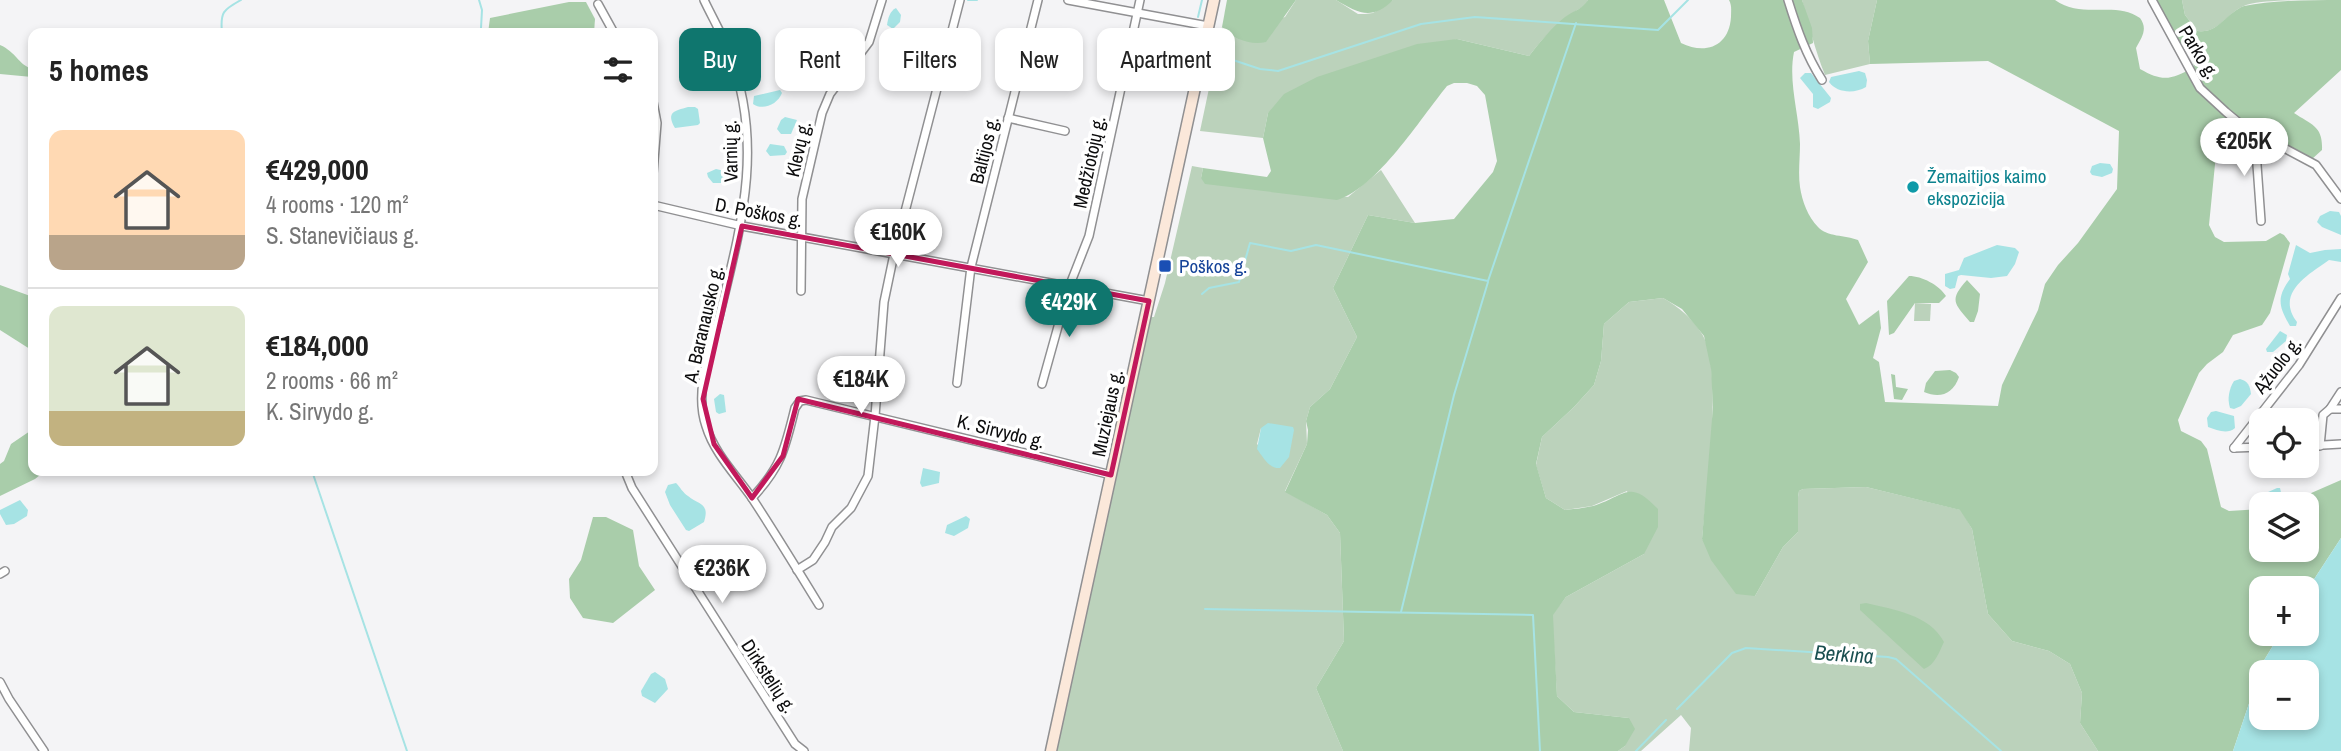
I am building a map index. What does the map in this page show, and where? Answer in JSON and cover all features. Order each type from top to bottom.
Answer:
[{"type":"main road","name":"Muziejaus g.","points":[[1051,751],[1214,0]]},
{"type":"street","name":"Varnių g.","points":[[704,0],[729,51],[744,104],[748,175],[742,226]]},
{"type":"street","name":"Klevų g.","points":[[801,291],[802,199],[822,113],[830,94],[869,42],[882,0]]},
{"type":"street","points":[[797,570],[813,560],[832,527],[851,508],[868,477],[876,416],[884,302],[960,0]]},
{"type":"street","name":"Baltijos g.","points":[[957,383],[971,267],[1038,0]]},
{"type":"street","points":[[1068,0],[1208,26]]},
{"type":"street","name":"Medžiotojų g.","points":[[1042,383],[1069,286],[1089,236],[1140,0]]},
{"type":"street","points":[[1788,0],[1800,39],[1822,80]]},
{"type":"street","name":"Parko g.","points":[[2152,0],[2200,88],[2225,113],[2260,141]]},
{"type":"street","points":[[598,4],[611,28]]},
{"type":"street","points":[[1008,118],[1065,131]]},
{"type":"street","points":[[2261,221],[2256,151],[2260,141],[2286,149],[2316,165],[2341,199]]},
{"type":"street","name":"D. Poškos g.","points":[[658,206],[742,226],[1149,301]]},
{"type":"street","name":"A. Baranausko g.","points":[[742,226],[704,376],[705,425],[714,444],[820,605]]},
{"type":"street","name":"Ąžuolo g.","points":[[2265,408],[2299,365],[2341,298]]},
{"type":"street","points":[[2341,392],[2323,415],[2320,446],[2341,444]]},
{"type":"street","name":"K. Sirvydo g.","points":[[752,498],[767,482],[783,456],[795,408],[800,401],[811,401],[876,416],[1111,475]]},
{"type":"street","points":[[2330,409],[2341,409]]},
{"type":"street","name":"Ąžuolo g.","points":[[2249,429],[2234,448],[2249,447]]},
{"type":"street","name":"Dirkstelių g.","points":[[627,476],[738,656],[795,744],[804,751]]},
{"type":"street","points":[[0,682],[44,751]]},
{"type":"highlighted area","points":[[742,226],[1149,301],[1111,475],[798,399],[783,456],[752,498],[714,444],[703,399]]},
{"type":"green space","points":[[1227,0],[1296,0],[1266,42],[1242,40],[1235,37],[1235,28],[1222,27]]},
{"type":"green space","points":[[1296,0],[1336,0],[1358,14],[1365,14],[1373,13],[1393,0],[1588,0],[1586,5],[1555,27],[1529,56],[1457,39],[1268,113],[1263,138],[1200,131],[1208,91],[1235,91],[1235,32],[1285,17]]},
{"type":"green space","points":[[1336,0],[1393,0],[1378,11],[1365,13]]},
{"type":"green space","points":[[1588,0],[1664,0],[1681,43],[1690,47],[1707,48],[1721,42],[1726,35],[1731,17],[1729,0],[1802,0],[1812,28],[1813,43],[1794,52],[1792,63],[1800,144],[1801,192],[1814,223],[1831,234],[1858,240],[1868,262],[1846,299],[1859,325],[1879,310],[1881,328],[1873,358],[1879,362],[1885,402],[1998,406],[2002,385],[2038,310],[2045,284],[2117,189],[2119,131],[1988,61],[1870,64],[1868,41],[1877,0],[2055,0],[2077,9],[2120,10],[2140,18],[2144,26],[2136,48],[2140,69],[2167,78],[2194,67],[2190,53],[2177,40],[2155,0],[2182,0],[2185,15],[2198,31],[2205,31],[2217,26],[2244,6],[2279,1],[2341,0],[2341,70],[2294,113],[2318,131],[2322,150],[2312,159],[2269,136],[2229,130],[2223,132],[2217,144],[2209,225],[2215,237],[2224,242],[2266,241],[2280,233],[2290,243],[2270,313],[2262,325],[2233,335],[2223,352],[2199,373],[2178,420],[2181,431],[2201,441],[2207,449],[2221,507],[2229,511],[2249,510],[2249,562],[2319,562],[2319,492],[2314,492],[2341,480],[2341,538],[2316,576],[2249,576],[2249,646],[2273,646],[2264,660],[2249,660],[2249,704],[2233,751],[2098,751],[2080,723],[2082,693],[2070,664],[2049,651],[2012,641],[1988,614],[1972,529],[1960,510],[1866,487],[1803,489],[1799,491],[1798,497],[1798,532],[1783,547],[1755,596],[1736,594],[1711,560],[1702,539],[1713,407],[1711,369],[1704,336],[1682,309],[1663,298],[1629,302],[1604,324],[1601,361],[1594,385],[1542,437],[1536,464],[1546,498],[1565,510],[1593,506],[1627,492],[1640,494],[1658,509],[1658,527],[1644,554],[1566,597],[1553,615],[1557,696],[1574,712],[1629,718],[1635,729],[1625,746],[1618,751],[1343,751],[1316,688],[1344,641],[1340,533],[1327,515],[1285,492],[1307,444],[1306,421],[1310,407],[1330,389],[1357,337],[1333,288],[1368,215],[1415,223],[1454,219],[1493,172],[1497,161],[1485,95],[1477,86],[1467,83],[1447,86],[1382,167],[1352,193],[1337,200],[1205,184],[1201,178],[1203,168],[1267,177],[1271,171],[1263,138],[1268,113],[1284,94],[1317,77],[1417,44],[1457,39],[1529,56],[1555,26]]},
{"type":"green space","points":[[1802,0],[1877,0],[1868,41],[1870,64],[1825,75]]},
{"type":"green space","points":[[2182,0],[2291,0],[2246,5],[2212,29],[2198,31],[2185,15]]},
{"type":"green space","points":[[569,2],[586,2],[595,19],[594,28],[489,28],[490,18]]},
{"type":"green space","points":[[0,45],[28,67],[28,77],[0,74]]},
{"type":"green space","points":[[1192,166],[1203,168],[1201,178],[1348,197],[1381,170],[1415,223],[1368,215],[1333,288],[1357,337],[1330,389],[1310,407],[1306,421],[1307,444],[1285,491],[1327,515],[1340,533],[1344,641],[1316,688],[1343,751],[1055,751],[1149,317],[1154,317],[1165,283]],"holes":[[[1261,428],[1280,468],[1257,444]]]},
{"type":"green space","points":[[1909,276],[1930,282],[1946,296],[1939,303],[1915,303],[1894,333],[1889,335],[1887,301]]},
{"type":"green space","points":[[1967,280],[1980,294],[1974,322],[1970,322],[1956,301],[1958,292]]},
{"type":"green space","points":[[0,285],[28,295],[28,348],[0,330]]},
{"type":"green space","points":[[1663,298],[1680,309],[1702,334],[1712,375],[1712,433],[1702,539],[1755,596],[1783,547],[1798,532],[1798,497],[1799,491],[1803,489],[1866,487],[1961,510],[1972,529],[1988,614],[2012,641],[2049,651],[2070,664],[2082,693],[2080,723],[2098,751],[1689,751],[1691,728],[1681,715],[1641,751],[1618,751],[1625,746],[1629,718],[1574,712],[1557,696],[1552,615],[1566,597],[1644,554],[1627,491],[1592,506],[1565,510],[1546,498],[1536,465],[1542,437],[1594,385],[1601,361],[1604,324],[1629,302]]},
{"type":"green space","points":[[1915,303],[1931,304],[1930,321],[1914,321]]},
{"type":"green space","points":[[1950,370],[1959,377],[1950,391],[1941,395],[1924,392],[1926,383],[1935,371]]},
{"type":"green space","points":[[1891,374],[1895,375],[1896,387],[1908,389],[1902,400],[1894,399]]},
{"type":"green space","points":[[28,432],[28,476],[39,476],[0,496],[0,464],[11,444]]},
{"type":"green space","points":[[593,517],[606,517],[633,530],[639,566],[655,590],[613,623],[583,618],[570,598],[569,579],[581,560]]},
{"type":"green space","points":[[1860,604],[1899,611],[1929,625],[1944,642],[1931,664],[1924,669],[1860,610]]},
{"type":"water","points":[[896,8],[901,15],[900,22],[894,28],[887,25],[892,11]]},
{"type":"water","points":[[1859,71],[1865,73],[1867,80],[1866,87],[1861,89],[1841,90],[1829,82],[1831,77]]},
{"type":"water","points":[[1805,73],[1811,73],[1831,98],[1830,102],[1818,109],[1813,107],[1813,94],[1800,78]]},
{"type":"water","points":[[776,91],[782,93],[770,105],[761,107],[753,104],[754,96]]},
{"type":"water","points":[[688,107],[698,109],[700,123],[675,128],[671,115]]},
{"type":"water","points":[[785,117],[797,120],[791,134],[781,134],[777,129]]},
{"type":"water","points":[[770,144],[784,146],[787,152],[785,155],[770,156],[766,151]]},
{"type":"water","points":[[2110,164],[2112,173],[2102,177],[2092,175],[2092,166]]},
{"type":"water","points":[[716,169],[729,172],[727,183],[713,183],[708,177],[707,173]]},
{"type":"water","points":[[2330,211],[2339,212],[2341,216],[2341,235],[2317,222],[2320,216]]},
{"type":"water","points":[[1997,245],[2015,248],[2019,252],[2007,276],[1991,278],[1961,275],[1958,276],[1955,288],[1945,286],[1945,274],[1959,270],[1964,258]]},
{"type":"water","points":[[2296,245],[2310,253],[2341,249],[2341,262],[2329,260],[2297,286],[2290,302],[2291,312],[2297,322],[2296,326],[2290,326],[2281,308],[2281,297],[2290,279],[2288,274]]},
{"type":"water","points":[[2280,331],[2287,335],[2286,341],[2273,352],[2267,352],[2266,349]]},
{"type":"water","points":[[2240,379],[2248,384],[2251,394],[2241,406],[2230,408],[2231,387],[2234,381]]},
{"type":"water","points":[[720,394],[724,395],[726,412],[719,414],[716,412],[714,399]]},
{"type":"water","points":[[2211,412],[2234,416],[2235,428],[2225,432],[2208,427],[2207,418]]},
{"type":"water","points":[[1268,423],[1293,427],[1294,430],[1289,457],[1280,468],[1269,465],[1257,449],[1261,428]]},
{"type":"water","points":[[923,468],[940,472],[939,483],[922,487],[920,483]]},
{"type":"water","points":[[676,483],[706,511],[704,522],[689,531],[670,505],[665,492],[668,485]]},
{"type":"water","points":[[2280,488],[2281,492],[2268,492]]},
{"type":"water","points":[[20,500],[28,510],[27,516],[14,524],[6,525],[0,510]]},
{"type":"water","points":[[966,516],[970,519],[968,528],[954,536],[945,533],[947,525]]},
{"type":"water","points":[[2341,538],[2341,751],[2233,751],[2249,704],[2249,730],[2319,730],[2319,660],[2264,660],[2273,646],[2319,646],[2319,576],[2316,576]]},
{"type":"water","points":[[655,672],[665,679],[668,689],[655,703],[642,696],[641,691]]},
{"type":"waterway","points":[[222,28],[224,12],[241,0]]},
{"type":"waterway","points":[[479,0],[482,10],[481,28]]},
{"type":"waterway","points":[[968,0],[977,0]]},
{"type":"waterway","points":[[1198,17],[1202,0]]},
{"type":"waterway","points":[[1235,61],[1260,69],[1278,71],[1421,24],[1475,17],[1658,30],[1688,0]]},
{"type":"waterway","points":[[1202,294],[1209,288],[1239,282],[1250,243],[1291,251],[1316,245],[1488,281],[1576,23]]},
{"type":"waterway","points":[[1401,612],[1454,395],[1488,282]]},
{"type":"waterway","points":[[314,476],[407,751]]},
{"type":"waterway","points":[[1205,609],[1533,615],[1540,751]]},
{"type":"waterway","name":"Berkina","points":[[1677,709],[1732,653],[1746,648],[1888,657],[1896,659],[2001,751]]},
{"type":"waterway","name":"Berkina","points":[[1636,751],[1666,720]]},
{"type":"place","name":"Žemaitijos kaimo ekspozicija","points":[[1913,187]]},
{"type":"place","name":"Poškos g.","points":[[1165,266]]}]
